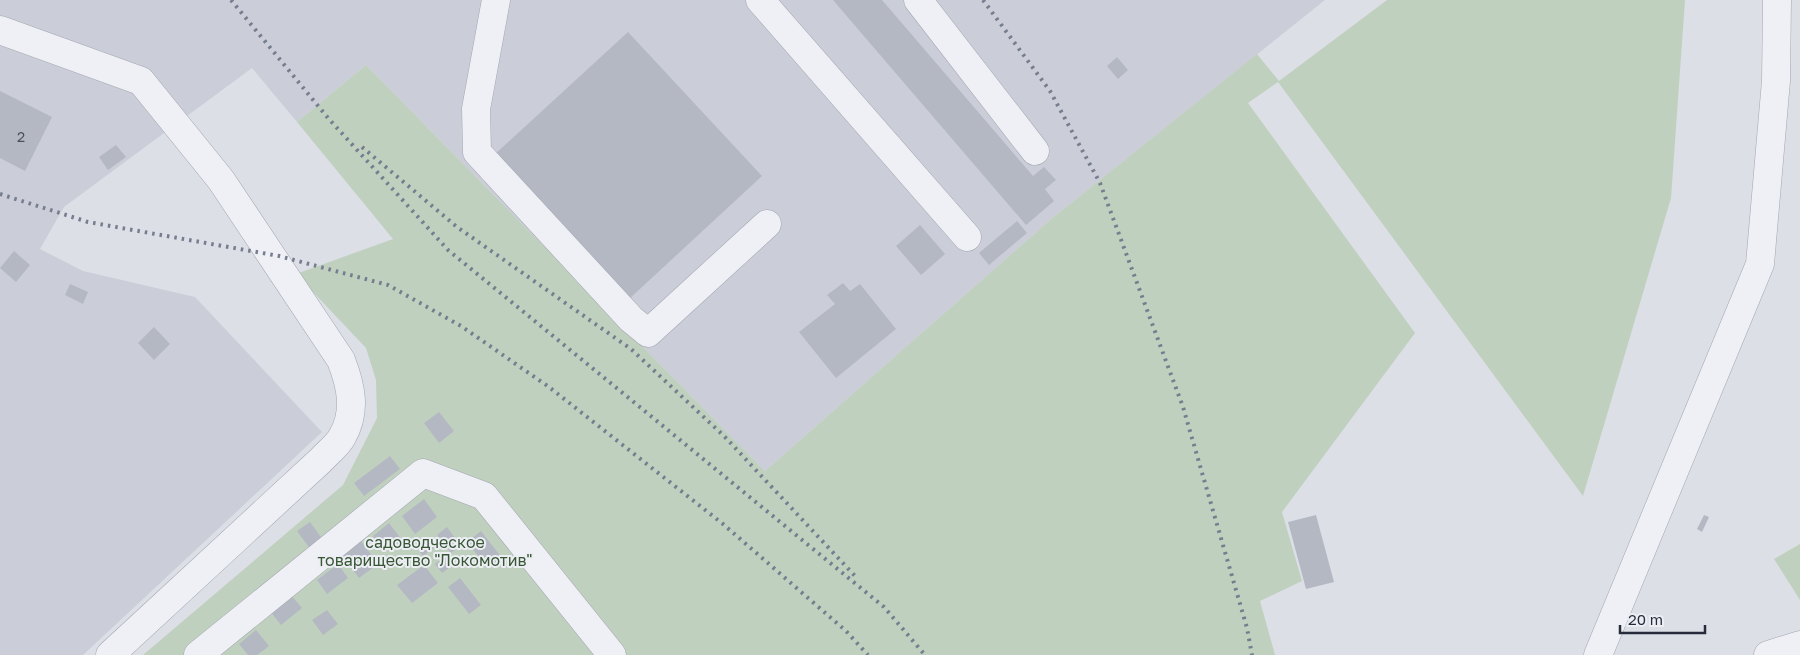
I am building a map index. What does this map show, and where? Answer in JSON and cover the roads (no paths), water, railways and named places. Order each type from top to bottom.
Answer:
[{"type":"street","points":[[496,0],[476,109],[477,152],[642,329],[648,333],[767,224]]},
{"type":"street","points":[[760,0],[967,237]]},
{"type":"street","points":[[918,0],[1036,151]]},
{"type":"street","points":[[1598,655],[1760,264],[1776,81],[1777,0]]},
{"type":"street","points":[[0,30],[141,81],[221,180],[340,360],[350,382],[352,401],[342,438],[321,460],[110,655]]},
{"type":"street","points":[[198,655],[423,473],[484,496],[612,655]]},
{"type":"street","points":[[1768,655],[1800,645]]},
{"type":"railway","points":[[231,0],[328,118],[448,250],[884,607],[925,655]]},
{"type":"railway","points":[[983,0],[1050,91],[1100,183],[1183,407],[1247,628],[1252,655]]},
{"type":"railway","points":[[362,147],[457,227],[631,349],[724,436],[855,576]]},
{"type":"railway","points":[[0,194],[88,222],[279,256],[388,285],[461,326],[549,387],[723,524],[846,631],[868,655]]},
{"type":"park label","name":"садоводческое товарищество \"Локомотив\"","points":[[425,551]]}]
